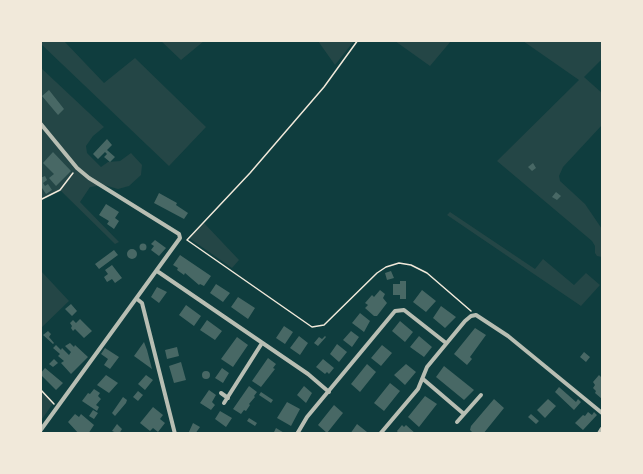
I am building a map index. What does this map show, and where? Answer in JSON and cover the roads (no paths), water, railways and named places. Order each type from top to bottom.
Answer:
[{"type":"street","points":[[40,123],[77,168],[89,178],[179,234],[180,238],[40,431]]},
{"type":"street","points":[[157,271],[308,374],[329,392]]},
{"type":"street","points":[[137,299],[142,303],[174,434]]},
{"type":"street","points":[[297,434],[307,417],[395,311],[404,310],[446,343]]},
{"type":"street","points":[[380,434],[423,379],[427,368],[446,343],[465,321],[476,315],[508,336],[603,413]]},
{"type":"street","points":[[224,403],[262,343]]},
{"type":"street","points":[[423,379],[464,414]]},
{"type":"street","points":[[221,393],[228,398]]},
{"type":"street","points":[[458,422],[481,395]]},
{"type":"street","points":[[598,434],[603,429]]}]
